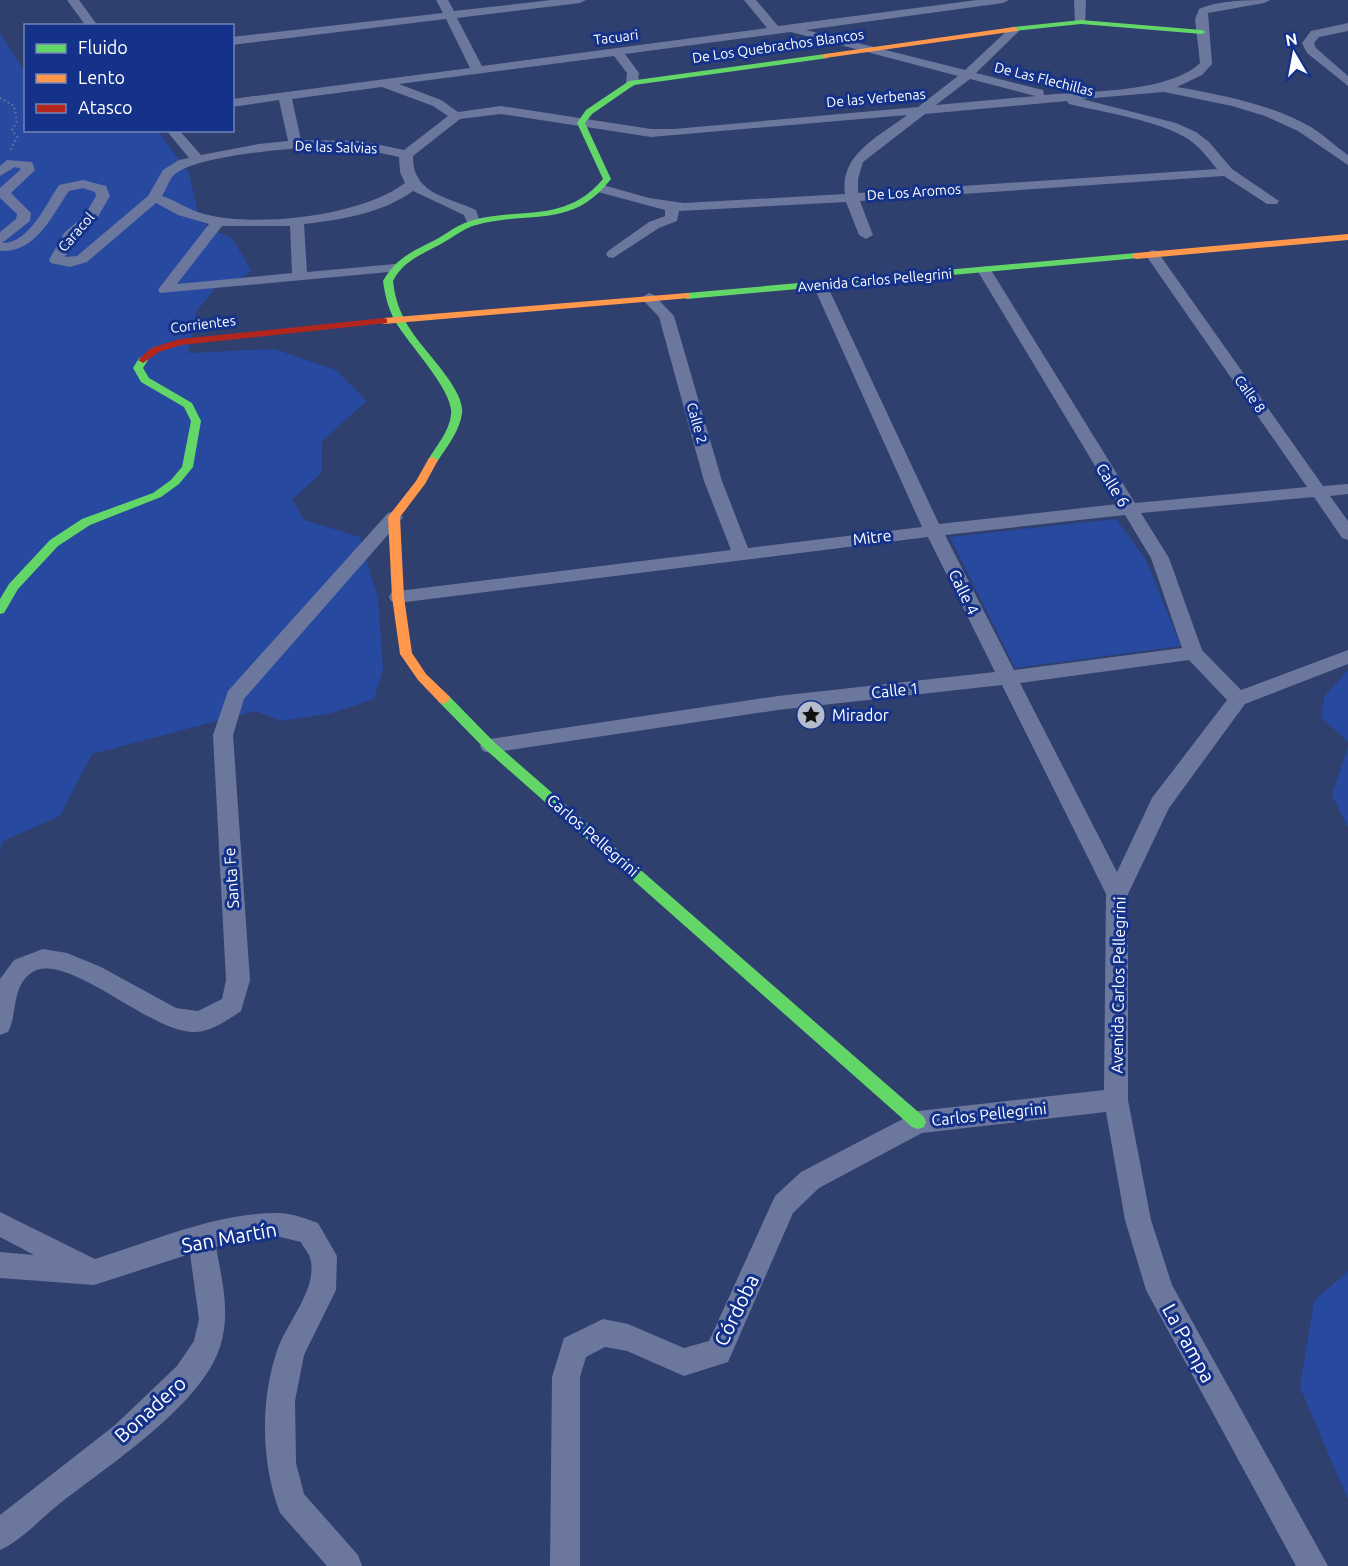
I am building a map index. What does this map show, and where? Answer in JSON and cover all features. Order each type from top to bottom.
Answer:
[{"type":"street","points":[[442,0],[477,69]]},
{"type":"street","points":[[234,41],[580,0]]},
{"type":"street","points":[[750,0],[781,29]]},
{"type":"street","name":"Tacuari","points":[[234,103],[1003,0]]},
{"type":"street","points":[[1080,0],[1081,22]]},
{"type":"street","points":[[1164,88],[1198,72],[1206,64],[1202,32],[1203,12],[1211,7],[1264,0]]},
{"type":"street","points":[[77,1],[91,24]]},
{"type":"street","name":"De Los Quebrachos Blancos","points":[[581,123],[589,112],[632,83],[1015,29],[1081,22],[1202,32]]},
{"type":"street","points":[[1348,27],[1315,34],[1308,43],[1311,50],[1348,82]]},
{"type":"street","name":"De Las Flechillas","points":[[781,29],[1172,126],[1204,145],[1227,172],[1272,201]]},
{"type":"street","points":[[866,235],[852,196],[850,173],[857,160],[967,75],[1015,29]]},
{"type":"street","points":[[616,52],[633,73],[632,83]]},
{"type":"street","points":[[382,83],[437,103],[456,116],[406,155],[407,174],[428,194],[471,213],[473,222]]},
{"type":"street","name":"De las Verbenas","points":[[456,116],[501,110],[522,111],[581,123],[674,134],[1164,88],[1219,98],[1282,118],[1322,140],[1348,161]]},
{"type":"street","points":[[285,97],[295,145]]},
{"type":"street","points":[[394,517],[422,482],[455,422],[457,406],[450,392],[396,313],[387,291],[387,278],[395,268],[473,222],[532,216],[579,207],[603,189],[607,179],[581,123]]},
{"type":"street","points":[[174,132],[198,160]]},
{"type":"street","name":"De las Salvias","points":[[198,160],[247,150],[295,145],[361,146],[406,155]]},
{"type":"street","name":"Caracol","points":[[0,247],[14,247],[32,234],[64,188],[83,184],[101,189],[103,196],[91,217],[69,236],[57,254],[56,260],[62,263],[82,259],[154,198],[168,173],[184,163],[198,160]]},
{"type":"street","points":[[0,239],[23,221],[24,213],[3,193],[28,170],[27,165],[6,167]]},
{"type":"street","name":"De Los Aromos","points":[[603,189],[641,203],[672,208],[1227,172]]},
{"type":"street","points":[[154,198],[166,200],[182,212],[218,221],[268,223],[297,220],[380,203],[405,193],[414,183]]},
{"type":"street","points":[[614,254],[654,225],[672,218],[672,208]]},
{"type":"street","points":[[297,220],[300,277]]},
{"type":"street","points":[[218,221],[165,290],[395,268]]},
{"type":"street","name":"Avenida Carlos Pellegrini","points":[[401,319],[820,285],[1348,237]]},
{"type":"street","name":"Calle 8","points":[[1152,254],[1348,534]]},
{"type":"street","name":"Calle 6","points":[[984,270],[1128,510],[1160,558],[1193,653],[1239,699]]},
{"type":"street","name":"Calle 4","points":[[820,285],[933,530],[1117,894]]},
{"type":"street","name":"Calle 2","points":[[649,298],[666,316],[713,481],[741,553]]},
{"type":"street","name":"Corrientes","points":[[0,610],[13,587],[54,543],[86,522],[158,495],[175,482],[187,467],[196,422],[188,405],[145,380],[138,368],[143,356],[160,347],[180,342],[401,319]]},
{"type":"street","name":"Mitre","points":[[398,597],[933,530],[1348,489]]},
{"type":"street","name":"Carlos Pellegrini","points":[[394,517],[398,597],[406,654],[422,677],[490,746],[918,1122],[1116,1100]]},
{"type":"street","name":"Santa Fe","points":[[0,1025],[6,990],[20,967],[37,959],[52,958],[76,965],[176,1020],[195,1022],[204,1020],[214,1017],[233,1004],[238,980],[223,735],[228,711],[235,696],[394,517]]},
{"type":"street","name":"Calle 1","points":[[490,746],[787,702],[1007,678],[1193,653]]},
{"type":"street","points":[[1239,699],[1348,657]]},
{"type":"street","name":"Avenida Carlos Pellegrini","points":[[1116,1100],[1117,894],[1160,804],[1239,699]]},
{"type":"street","name":"La Pampa","points":[[1116,1100],[1138,1220],[1160,1290],[1313,1566]]},
{"type":"street","name":"Córdoba","points":[[565,1566],[566,1377],[574,1348],[603,1334],[628,1338],[684,1362],[718,1353],[784,1205],[810,1180],[918,1122]]},
{"type":"street","points":[[0,1224],[94,1272]]},
{"type":"street","name":"San Martín","points":[[0,1265],[94,1272],[201,1238],[280,1225],[309,1232],[324,1256],[322,1290],[290,1352],[281,1401],[281,1464],[291,1502],[347,1566]]},
{"type":"street","name":"Bonadero","points":[[0,1535],[181,1384],[206,1351],[213,1320],[201,1238]]},
{"type":"path","points":[[0,98],[14,106],[17,121],[12,130],[17,138],[9,149],[6,167]]},
{"type":"shaded area","points":[[0,33],[24,70],[24,132],[159,132],[189,173],[198,212],[208,228],[232,238],[251,270],[239,281],[218,285],[196,312],[188,353],[274,349],[336,370],[367,401],[322,441],[322,472],[292,500],[304,520],[360,537],[378,599],[383,669],[374,699],[332,713],[282,721],[255,711],[92,754],[60,816],[3,841],[0,852]]},
{"type":"shaded area","points":[[1116,519],[1146,560],[1181,646],[1015,668],[950,537]]},
{"type":"shaded area","points":[[1348,670],[1348,742],[1321,717],[1324,697]]},
{"type":"shaded area","points":[[1348,746],[1348,828],[1332,795]]},
{"type":"shaded area","points":[[1348,1271],[1348,1500],[1300,1387],[1314,1301]]},
{"type":"traffic: fast","points":[[1014,29],[1081,22],[1202,32]]},
{"type":"traffic: fast","points":[[433,460],[453,427],[457,406],[451,391],[415,345],[393,307],[388,281],[396,268],[413,255],[468,225],[491,219],[546,214],[563,210],[580,204],[594,194],[607,179],[581,123],[589,112],[632,83],[825,56]]},
{"type":"traffic: fast","points":[[687,296],[1136,256]]},
{"type":"traffic: fast","points":[[0,610],[13,587],[54,543],[86,522],[157,495],[175,482],[187,467],[196,421],[188,405],[145,380],[138,368],[143,360]]},
{"type":"traffic: fast","points":[[444,699],[490,746],[918,1122]]},
{"type":"traffic: slow","points":[[825,56],[1014,29]]},
{"type":"traffic: slow","points":[[1136,256],[1348,237]]},
{"type":"traffic: slow","points":[[384,321],[687,296]]},
{"type":"traffic: slow","points":[[433,460],[421,482],[394,517],[398,597],[406,654],[422,677],[444,699]]},
{"type":"traffic: jam","points":[[143,360],[155,350],[180,342],[384,321]]},
{"type":"place","name":"Mirador","points":[[811,715]]}]
